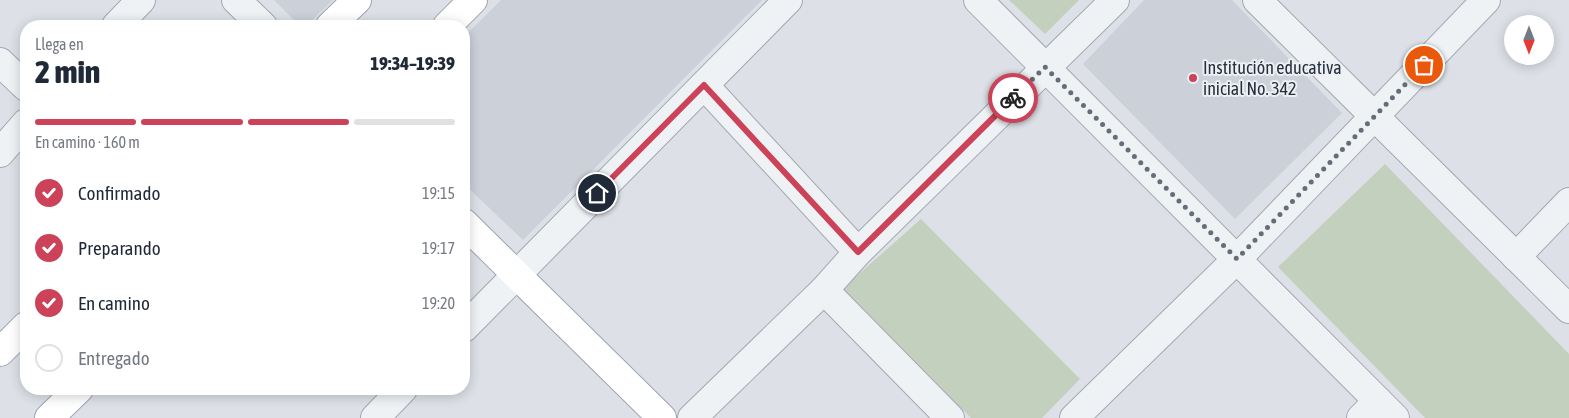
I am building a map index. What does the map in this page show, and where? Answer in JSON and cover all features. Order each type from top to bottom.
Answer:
[{"type":"main road","points":[[336,20],[357,0]]},
{"type":"main road","points":[[452,20],[473,0]]},
{"type":"main road","points":[[470,229],[662,418]]},
{"type":"main road","points":[[0,352],[20,332]]},
{"type":"main road","points":[[49,418],[73,395]]},
{"type":"street","points":[[122,20],[141,0]]},
{"type":"street","points":[[236,0],[257,20]]},
{"type":"street","points":[[470,322],[788,0]]},
{"type":"street","points":[[978,0],[1237,259],[1378,412]]},
{"type":"street","points":[[692,418],[824,290],[858,252],[1115,0]]},
{"type":"street","points":[[1257,0],[1569,309]]},
{"type":"street","points":[[1074,418],[1237,259],[1486,0]]},
{"type":"street","points":[[0,62],[20,82]]},
{"type":"street","points":[[704,85],[858,252]]},
{"type":"street","points":[[0,153],[20,130]]},
{"type":"street","points":[[1516,257],[1569,202]]},
{"type":"street","points":[[824,290],[950,418]]},
{"type":"street","points":[[374,418],[398,395]]},
{"type":"shaded area","points":[[274,0],[333,0],[312,20],[294,20]]},
{"type":"shaded area","points":[[501,0],[762,0],[523,240],[470,190],[470,31]]},
{"type":"shaded area","points":[[1144,0],[1232,0],[1342,113],[1235,219],[1083,64]]},
{"type":"green space","points":[[1009,0],[1079,0],[1045,34]]},
{"type":"green space","points":[[1385,164],[1569,354],[1569,418],[1425,418],[1278,267]]},
{"type":"green space","points":[[921,219],[1080,379],[1042,418],[971,418],[843,288]]},
{"type":"way so far","points":[[1013,98],[1045,67],[1237,259],[1424,65]]},
{"type":"place","name":"Institución educativa inicial No. 342","points":[[1193,78]]},
{"type":"route","points":[[597,193],[704,85],[858,252],[1013,98]]}]
